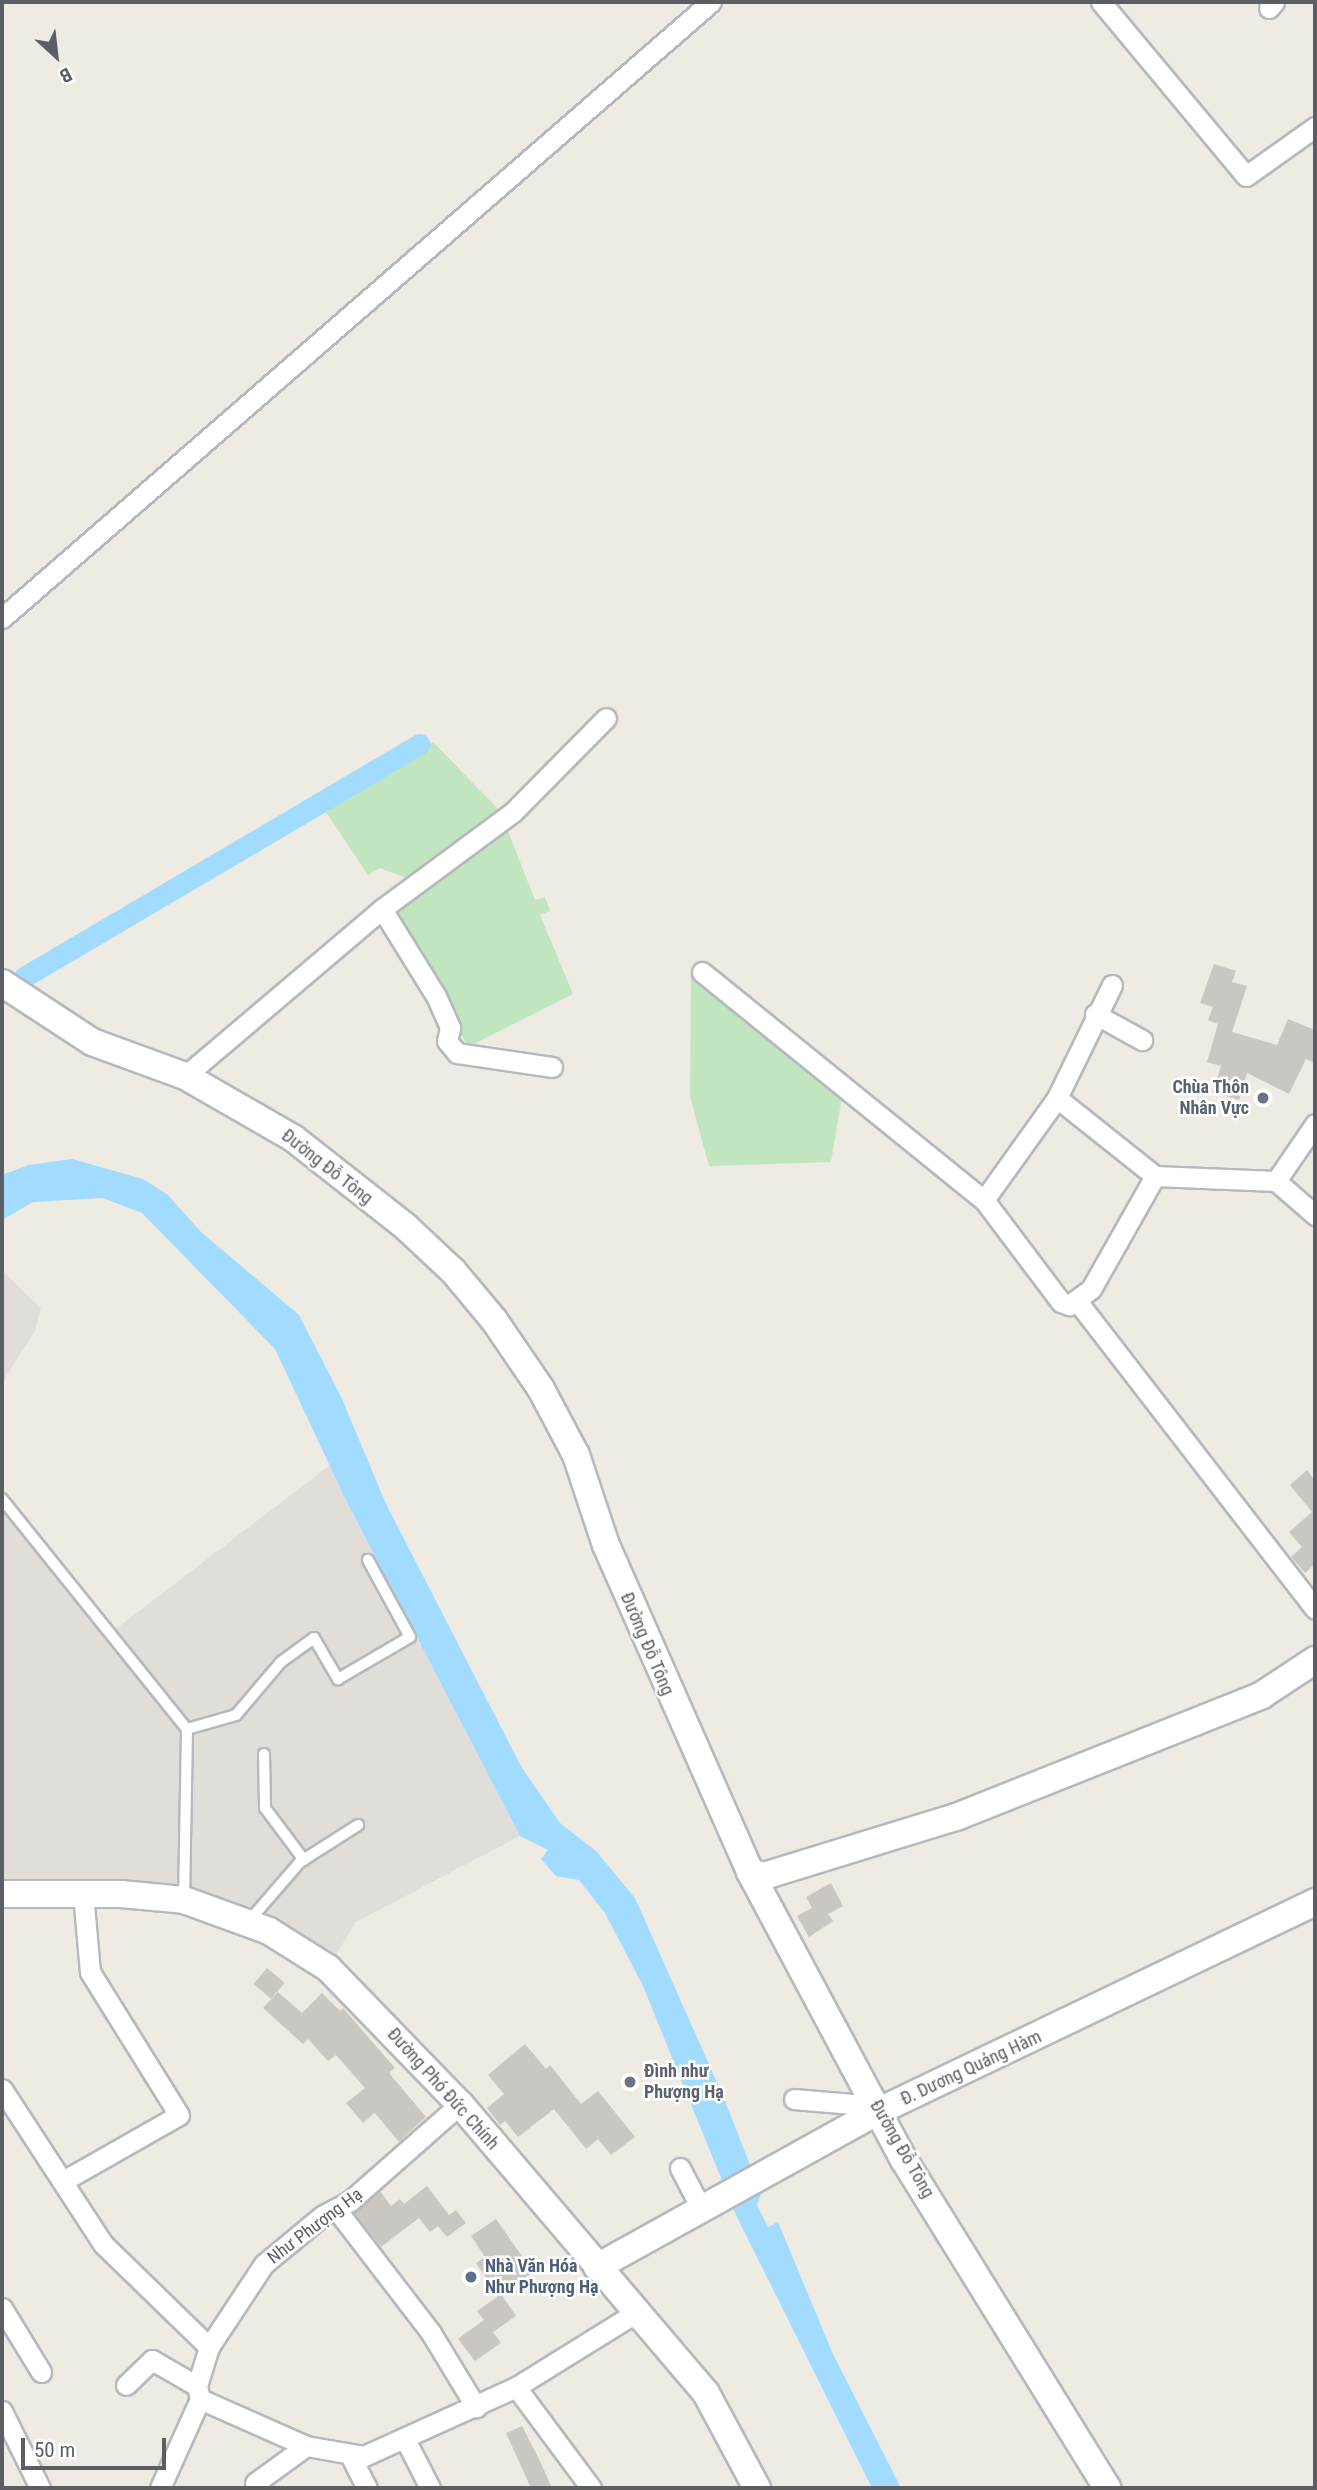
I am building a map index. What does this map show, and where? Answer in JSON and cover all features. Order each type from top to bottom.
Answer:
[{"type":"main road","name":"Đường Đỗ Tông","points":[[2,983],[92,1042],[185,1076],[293,1138],[406,1227],[453,1270],[494,1320],[541,1389],[576,1455],[606,1545],[750,1872],[878,2108],[995,2313],[1107,2488]]},
{"type":"main road","points":[[750,1872],[764,1876],[956,1817],[1262,1695],[1315,1660]]},
{"type":"main road","name":"Đường Phó Đức Chính","points":[[2,1894],[83,1893],[184,1899],[248,1922],[290,1941],[328,1968],[460,2104],[706,2393],[757,2488]]},
{"type":"main road","name":"Đ. Dương Quảng Hàm","points":[[597,2267],[767,2176],[878,2108],[1315,1902]]},
{"type":"street","points":[[2,618],[710,2]]},
{"type":"street","points":[[1101,2],[1246,176],[1315,127]]},
{"type":"street","points":[[185,1076],[382,909],[513,812],[606,718]]},
{"type":"street","points":[[382,909],[436,996],[450,1028],[444,1048],[457,1053],[552,1067]]},
{"type":"street","points":[[702,972],[984,1200],[1061,1302],[1077,1301],[1091,1290],[1155,1176]]},
{"type":"street","points":[[984,1200],[1057,1098],[1095,1014],[1112,985]]},
{"type":"street","points":[[1095,1014],[1142,1040]]},
{"type":"street","points":[[1057,1098],[1155,1176],[1276,1181],[1315,1215]]},
{"type":"street","points":[[1276,1181],[1315,1124]]},
{"type":"street","points":[[1077,1301],[1315,1609]]},
{"type":"street","points":[[63,2181],[179,2115],[90,1972],[83,1893]]},
{"type":"street","points":[[2,2088],[103,2244],[209,2347]]},
{"type":"street","points":[[794,2099],[878,2108]]},
{"type":"street","name":"Như Phượng Hạ","points":[[160,2488],[199,2393],[209,2347],[264,2264],[336,2209],[460,2104]]},
{"type":"street","points":[[680,2168],[706,2207]]},
{"type":"street","points":[[336,2209],[430,2333],[476,2407]]},
{"type":"street","points":[[2,2308],[41,2372]]},
{"type":"street","points":[[126,2385],[152,2360],[199,2393],[306,2446],[351,2457],[406,2441],[516,2387],[637,2312]]},
{"type":"street","points":[[516,2387],[591,2488]]},
{"type":"street","points":[[2,2411],[41,2482]]},
{"type":"street","points":[[406,2441],[430,2488]]},
{"type":"street","points":[[255,2483],[306,2446]]},
{"type":"street","points":[[351,2457],[366,2488]]},
{"type":"lane","points":[[2,1499],[187,1729],[184,1899]]},
{"type":"lane","points":[[187,1729],[236,1715],[281,1662],[314,1639],[338,1679],[410,1637],[368,1560]]},
{"type":"lane","points":[[264,1754],[262,1794],[265,1808],[304,1860]]},
{"type":"lane","points":[[248,1922],[304,1860],[358,1825]]},
{"type":"shaded area","points":[[2,1271],[41,1308],[35,1331],[2,1383]]},
{"type":"shaded area","points":[[330,1465],[520,1836],[356,1922],[328,1968],[202,1905],[2,1894],[2,1499],[109,1634]]},
{"type":"green space","points":[[433,742],[500,811],[535,900],[545,897],[550,911],[540,915],[573,994],[468,1047],[395,910],[430,887],[380,868],[368,875],[322,806]]},
{"type":"green space","points":[[691,974],[845,1079],[831,1162],[709,1166],[690,1096]]},
{"type":"water","points":[[72,1159],[143,1179],[168,1195],[200,1231],[299,1315],[342,1399],[386,1504],[522,1768],[560,1823],[596,1851],[635,1898],[723,2096],[761,2193],[757,2205],[768,2227],[778,2222],[832,2352],[901,2488],[872,2488],[736,2215],[643,1986],[605,1913],[579,1880],[556,1876],[541,1859],[548,1850],[520,1836],[344,1496],[275,1349],[142,1213],[103,1198],[33,1202],[2,1220],[2,1175],[29,1165]]},
{"type":"building","points":[[1214,964],[1236,971],[1232,982],[1247,986],[1232,1032],[1277,1045],[1288,1019],[1315,1030],[1315,1063],[1306,1059],[1289,1094],[1247,1073],[1239,1100],[1213,1092],[1221,1066],[1207,1062],[1218,1024],[1208,1020],[1213,1007],[1200,1003]]},
{"type":"building","points":[[1307,1470],[1315,1481],[1315,1564],[1305,1573],[1291,1557],[1302,1547],[1289,1532],[1312,1512],[1290,1485]]},
{"type":"building","points":[[831,1883],[843,1906],[828,1914],[833,1921],[809,1937],[797,1916],[812,1908],[806,1897]]},
{"type":"building","points":[[267,1968],[285,1983],[271,1999],[254,1984]]},
{"type":"building","points":[[278,1992],[302,2013],[322,1993],[340,2011],[343,2008],[395,2068],[389,2073],[426,2117],[399,2142],[375,2113],[363,2123],[346,2103],[365,2088],[336,2055],[328,2061],[308,2039],[303,2044],[263,2008]]},
{"type":"building","points":[[525,2044],[546,2069],[550,2065],[581,2104],[598,2091],[635,2137],[611,2155],[598,2139],[586,2149],[554,2109],[518,2137],[505,2121],[500,2125],[487,2108],[504,2094],[488,2075]]},
{"type":"building","points":[[427,2186],[449,2215],[456,2210],[466,2223],[447,2237],[438,2226],[430,2232],[419,2218],[381,2247],[354,2213],[380,2191],[391,2206],[400,2199],[404,2204]]},
{"type":"building","points":[[496,2219],[533,2272],[499,2296],[476,2263],[485,2257],[471,2236]]},
{"type":"building","points":[[501,2294],[516,2316],[493,2332],[501,2343],[475,2361],[458,2339],[484,2320],[477,2311]]},
{"type":"building","points":[[522,2426],[552,2488],[531,2488],[506,2433]]},
{"type":"waterway","points":[[24,977],[419,744]]},
{"type":"place","name":"Chùa Thôn Nhân Vực","points":[[1263,1098]]},
{"type":"place","name":"Đình như Phượng Hạ","points":[[630,2082]]},
{"type":"place","name":"Nhà Văn Hóa Như Phượng Hạ","points":[[471,2277]]}]
